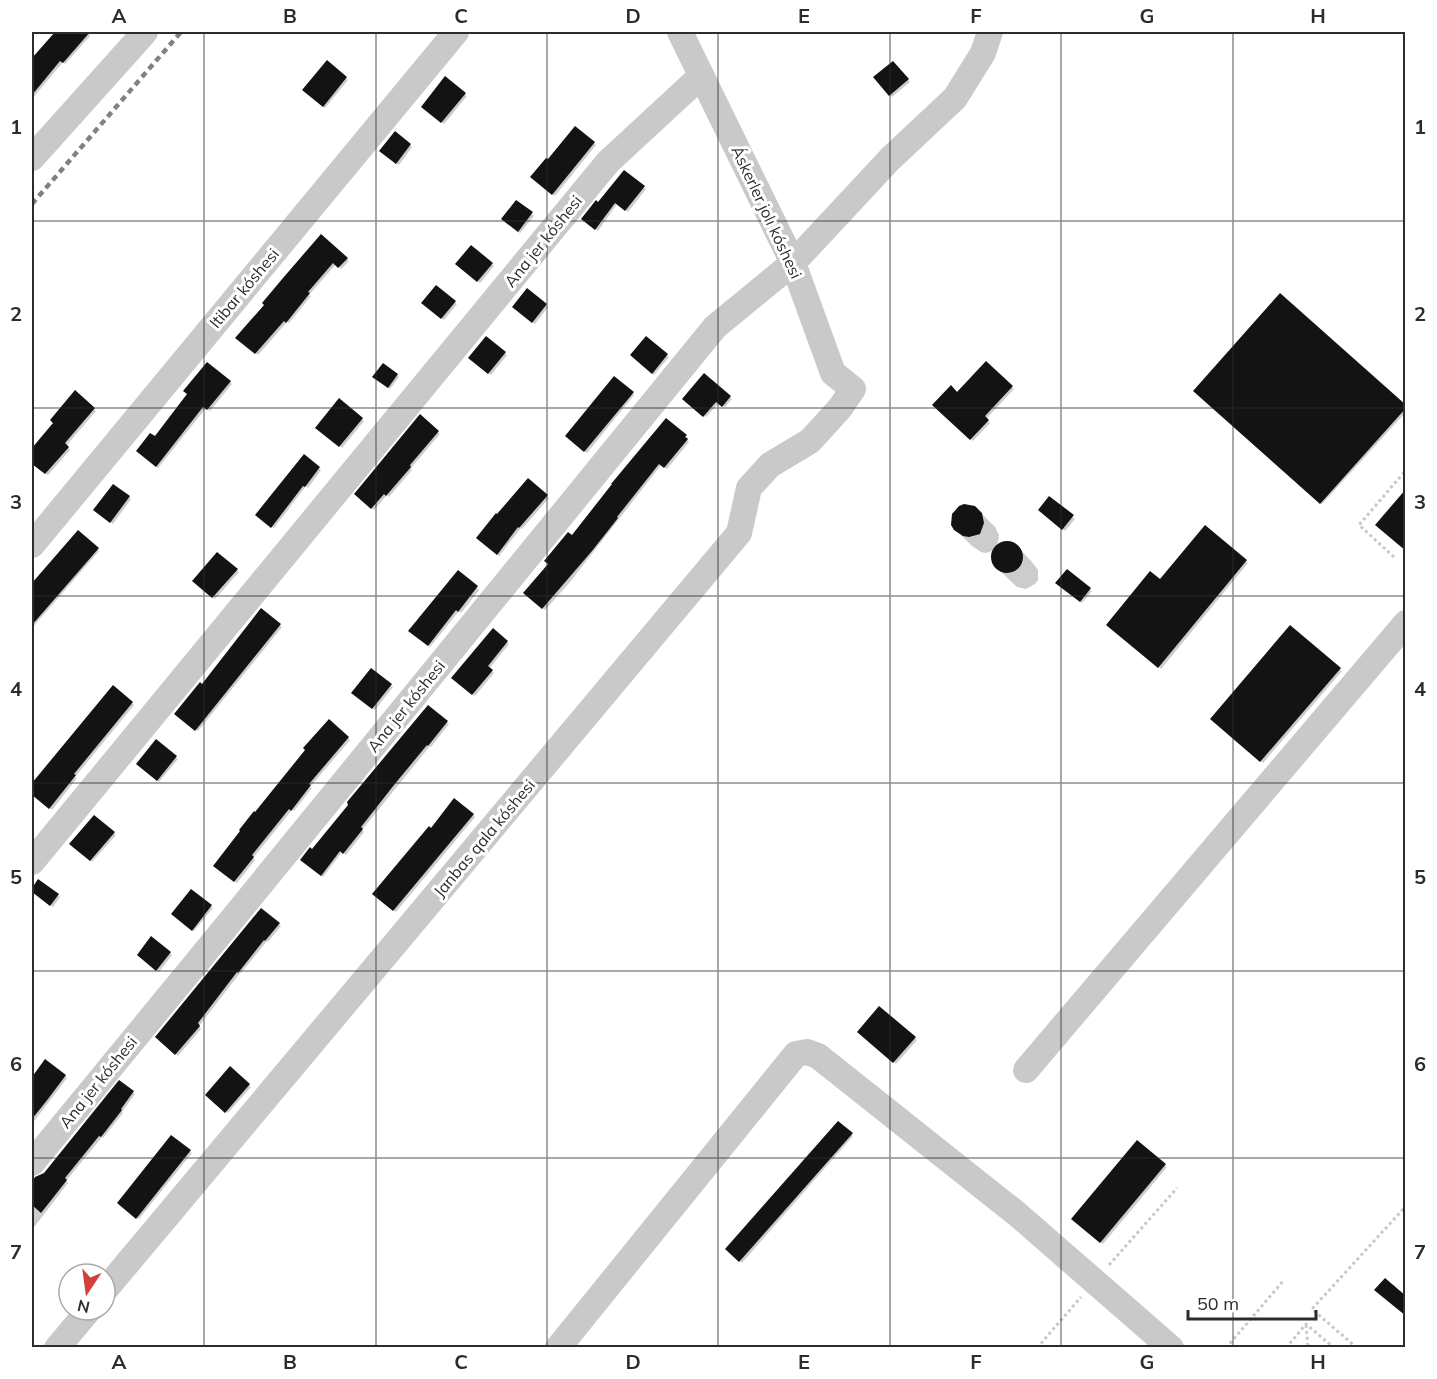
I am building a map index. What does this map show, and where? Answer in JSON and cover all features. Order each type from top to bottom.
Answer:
[{"type":"street","points":[[32,158],[145,32]]},
{"type":"street","name":"Itibar kóshesi","points":[[32,544],[456,32]]},
{"type":"street","name":"Áskerler jolı kóshesi","points":[[680,32],[793,263],[833,373],[854,389]]},
{"type":"street","name":"Ana jer kóshesi","points":[[32,1163],[715,327],[793,263],[890,159],[955,98],[983,53],[990,32]]},
{"type":"street","name":"Ana jer kóshesi","points":[[32,862],[608,162],[701,76]]},
{"type":"street","name":"Janbas qala kóshesi","points":[[117,1276],[739,534],[749,488],[770,465],[810,441],[854,389]]},
{"type":"street","points":[[1026,1070],[1406,623]]},
{"type":"street","points":[[558,1347],[796,1054],[807,1052],[818,1056],[1017,1214],[1171,1347]]},
{"type":"street","points":[[57,1347],[79,1322]]},
{"type":"path","points":[[1394,557],[1359,525],[1406,470]]},
{"type":"path","points":[[1357,1347],[1312,1309],[1406,1206]]},
{"type":"path","points":[[1226,1347],[1284,1280]]},
{"type":"path","points":[[1286,1347],[1306,1324]]},
{"type":"path","points":[[1306,1324],[1308,1347]]},
{"type":"path","points":[[1306,1324],[1334,1347]]},
{"type":"building","points":[[55,32],[90,32],[63,63],[60,61],[32,95],[32,58]]},
{"type":"building","points":[[327,60],[347,77],[323,107],[302,90]]},
{"type":"building","points":[[893,61],[909,79],[889,96],[873,77]]},
{"type":"building","points":[[445,76],[466,93],[441,123],[421,107]]},
{"type":"building","points":[[575,126],[595,142],[552,195],[530,177]]},
{"type":"building","points":[[395,131],[411,144],[396,164],[379,151]]},
{"type":"building","points":[[624,170],[645,186],[625,211],[615,203],[595,230],[581,219]]},
{"type":"building","points":[[516,200],[533,212],[518,232],[501,219]]},
{"type":"building","points":[[321,234],[348,258],[338,268],[333,263],[286,323],[284,321],[255,354],[235,338]]},
{"type":"building","points":[[471,245],[493,263],[477,282],[455,264]]},
{"type":"building","points":[[436,285],[456,301],[441,319],[421,303]]},
{"type":"building","points":[[527,288],[547,304],[532,323],[512,307]]},
{"type":"building","points":[[1280,293],[1406,405],[1406,408],[1320,504],[1193,391]]},
{"type":"building","points":[[486,336],[506,352],[488,374],[468,358]]},
{"type":"building","points":[[646,336],[668,354],[652,374],[630,355]]},
{"type":"building","points":[[986,361],[1013,386],[985,416],[989,420],[970,440],[932,405],[951,385],[957,392]]},
{"type":"building","points":[[207,362],[231,381],[207,410],[203,407],[156,467],[136,451],[150,433],[155,436],[187,394],[183,391]]},
{"type":"building","points":[[383,363],[398,374],[388,388],[372,377]]},
{"type":"building","points":[[704,373],[731,396],[722,407],[716,402],[703,417],[682,399]]},
{"type":"building","points":[[614,376],[634,392],[584,452],[565,436]]},
{"type":"building","points":[[75,390],[95,408],[65,443],[69,447],[45,474],[32,464],[32,448],[53,423],[50,420]]},
{"type":"building","points":[[339,398],[363,418],[339,447],[315,428]]},
{"type":"building","points":[[420,414],[439,431],[386,496],[384,494],[371,509],[354,494]]},
{"type":"building","points":[[666,418],[687,435],[685,437],[688,439],[664,468],[659,464],[592,551],[542,609],[523,593],[548,564],[544,561],[568,532],[572,535]]},
{"type":"building","points":[[304,454],[320,467],[271,528],[255,515]]},
{"type":"building","points":[[528,478],[548,495],[518,527],[497,555],[476,538]]},
{"type":"building","points":[[113,484],[130,496],[110,523],[93,510]]},
{"type":"building","points":[[1406,489],[1406,551],[1375,525]]},
{"type":"building","points":[[1049,496],[1074,515],[1062,530],[1038,510]]},
{"type":"building","points":[[964,504],[975,506],[982,513],[984,523],[980,534],[963,536],[951,525],[952,514]]},
{"type":"building","points":[[1205,525],[1247,560],[1158,668],[1106,625],[1150,571],[1160,579]]},
{"type":"building","points":[[78,530],[99,548],[32,625],[32,583]]},
{"type":"building","points":[[1007,541],[1018,546],[1023,557],[1018,568],[1007,573],[996,568],[991,557],[996,546]]},
{"type":"building","points":[[217,552],[238,569],[212,598],[192,581]]},
{"type":"building","points":[[1067,569],[1091,588],[1080,602],[1055,583]]},
{"type":"building","points":[[458,570],[478,586],[428,646],[408,631]]},
{"type":"building","points":[[261,608],[281,624],[195,731],[174,714],[200,682],[202,684]]},
{"type":"building","points":[[1290,625],[1341,668],[1260,762],[1210,719]]},
{"type":"building","points":[[493,628],[508,641],[488,666],[493,670],[472,695],[451,678]]},
{"type":"building","points":[[371,668],[392,684],[372,709],[351,693]]},
{"type":"building","points":[[113,685],[133,702],[74,774],[76,775],[49,809],[32,795],[32,783]]},
{"type":"building","points":[[428,705],[448,721],[394,785],[343,854],[340,851],[321,876],[300,860],[310,847],[312,849],[348,805],[347,802]]},
{"type":"building","points":[[329,719],[349,737],[309,784],[311,785],[291,811],[289,809],[252,855],[254,857],[234,882],[213,866],[254,811],[305,750],[303,748]]},
{"type":"building","points":[[156,739],[177,756],[157,781],[136,764]]},
{"type":"building","points":[[454,798],[474,814],[393,911],[372,894],[429,826],[431,828]]},
{"type":"building","points":[[94,815],[115,832],[90,861],[69,844]]},
{"type":"building","points":[[38,879],[59,894],[50,906],[32,892]]},
{"type":"building","points":[[191,889],[212,905],[192,931],[171,914]]},
{"type":"building","points":[[261,908],[280,923],[237,972],[198,1023],[200,1026],[175,1055],[155,1037]]},
{"type":"building","points":[[151,936],[171,952],[156,971],[137,955]]},
{"type":"building","points":[[879,1006],[916,1037],[893,1063],[857,1032]]},
{"type":"building","points":[[45,1059],[66,1075],[32,1119],[32,1077]]},
{"type":"building","points":[[230,1066],[250,1084],[225,1113],[205,1095]]},
{"type":"building","points":[[119,1080],[134,1091],[101,1137],[99,1136],[65,1178],[67,1180],[41,1213],[32,1205],[32,1182],[35,1177],[44,1173]]},
{"type":"building","points":[[838,1121],[853,1133],[739,1262],[725,1249]]},
{"type":"building","points":[[171,1135],[191,1150],[136,1219],[117,1203]]},
{"type":"building","points":[[1137,1140],[1166,1164],[1100,1243],[1071,1219]]},
{"type":"building","points":[[1385,1278],[1406,1296],[1406,1316],[1374,1290]]},
{"type":"railway","points":[[32,204],[181,32]]}]
